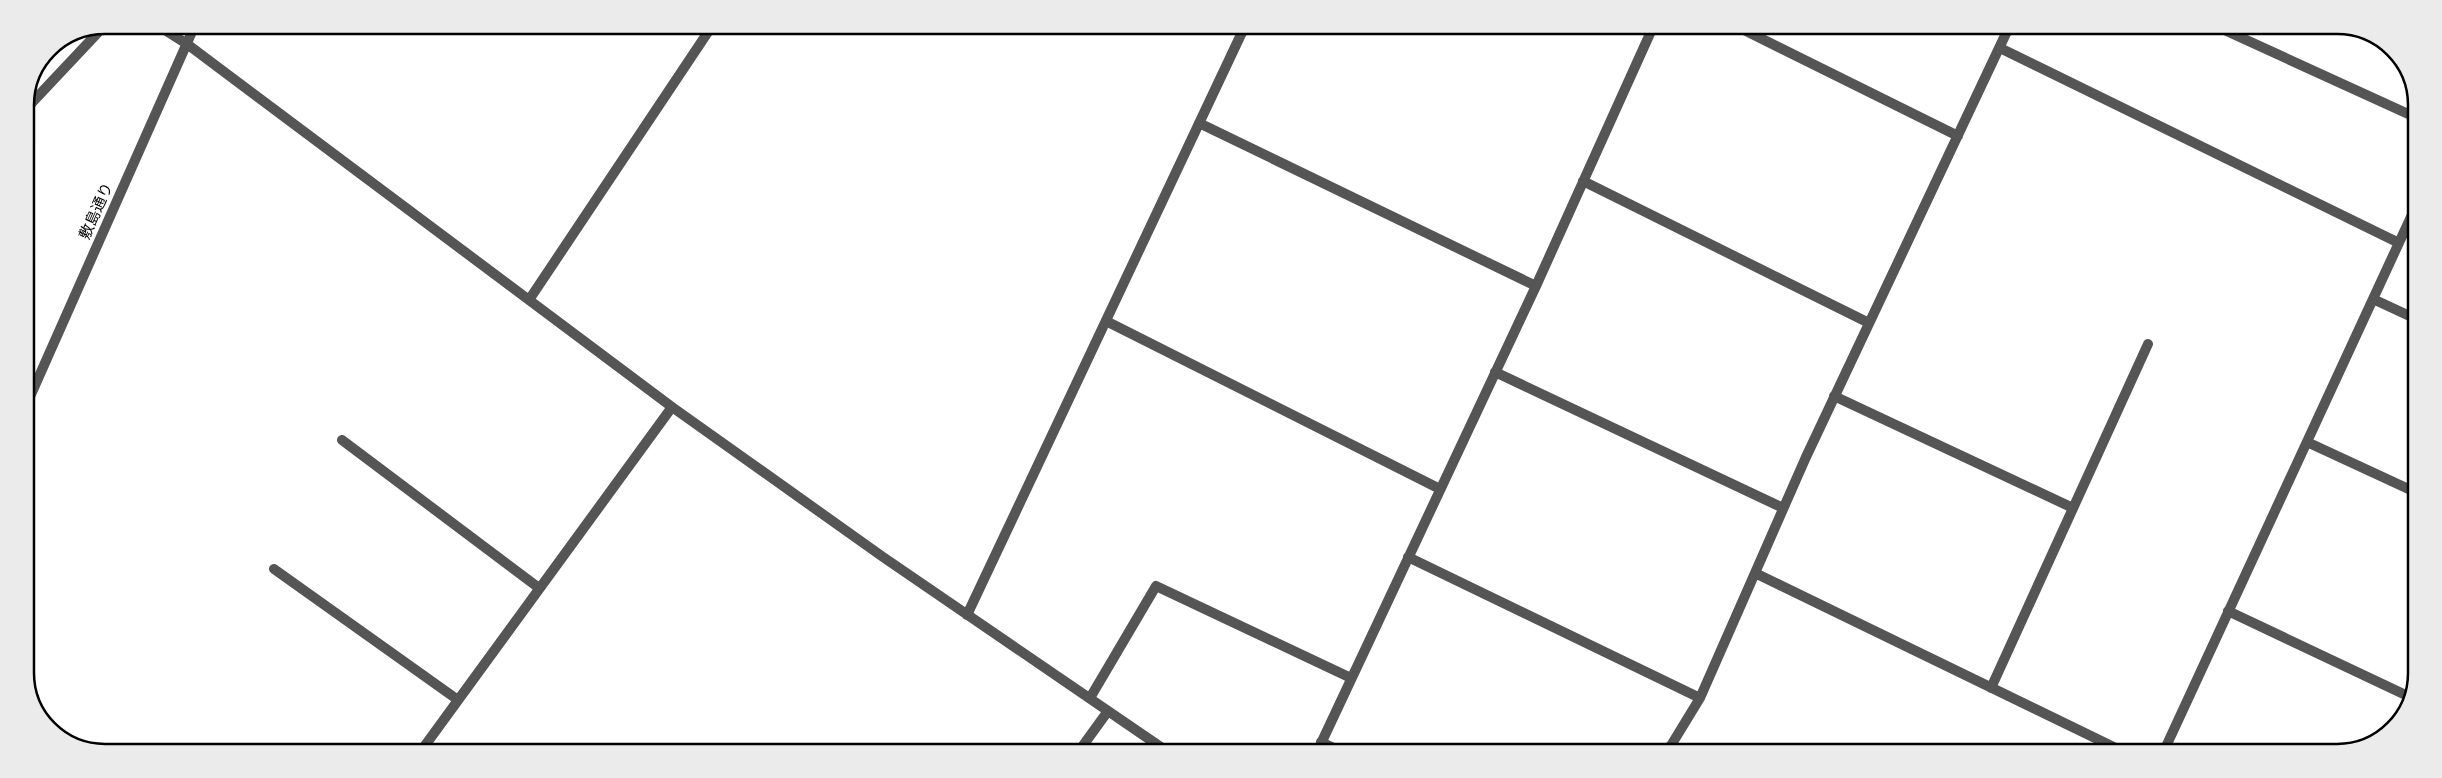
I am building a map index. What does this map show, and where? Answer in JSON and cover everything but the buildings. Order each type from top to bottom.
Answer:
[{"type":"street","points":[[172,34],[672,407],[967,615],[1156,744]]},
{"type":"street","name":"敷島通り","points":[[34,388],[191,34]]},
{"type":"street","points":[[529,300],[707,34]]},
{"type":"street","points":[[967,615],[1242,34]]},
{"type":"street","points":[[1325,744],[1321,742],[1536,286],[1650,34]]},
{"type":"street","points":[[1752,34],[1958,136]]},
{"type":"street","points":[[1672,744],[1700,698],[1834,396],[2007,34]]},
{"type":"street","points":[[2233,34],[2408,114]]},
{"type":"street","points":[[34,100],[96,35]]},
{"type":"street","points":[[2000,48],[2399,243]]},
{"type":"street","points":[[1199,124],[1536,286]]},
{"type":"street","points":[[1583,181],[1870,323]]},
{"type":"street","points":[[2167,744],[2408,223]]},
{"type":"street","points":[[2374,299],[2408,315]]},
{"type":"street","points":[[1106,322],[1440,489]]},
{"type":"street","points":[[1991,688],[2148,344]]},
{"type":"street","points":[[1495,372],[1784,508]]},
{"type":"street","points":[[1834,396],[2073,508]]},
{"type":"street","points":[[426,744],[672,407]]},
{"type":"street","points":[[342,440],[539,588]]},
{"type":"street","points":[[2307,442],[2408,489]]},
{"type":"street","points":[[1408,557],[1700,698]]},
{"type":"street","points":[[274,569],[458,700]]},
{"type":"street","points":[[1755,573],[2107,744]]},
{"type":"street","points":[[1090,698],[1156,586],[1352,678]]},
{"type":"street","points":[[2228,611],[2405,695]]},
{"type":"street","points":[[1084,744],[1108,711]]}]
